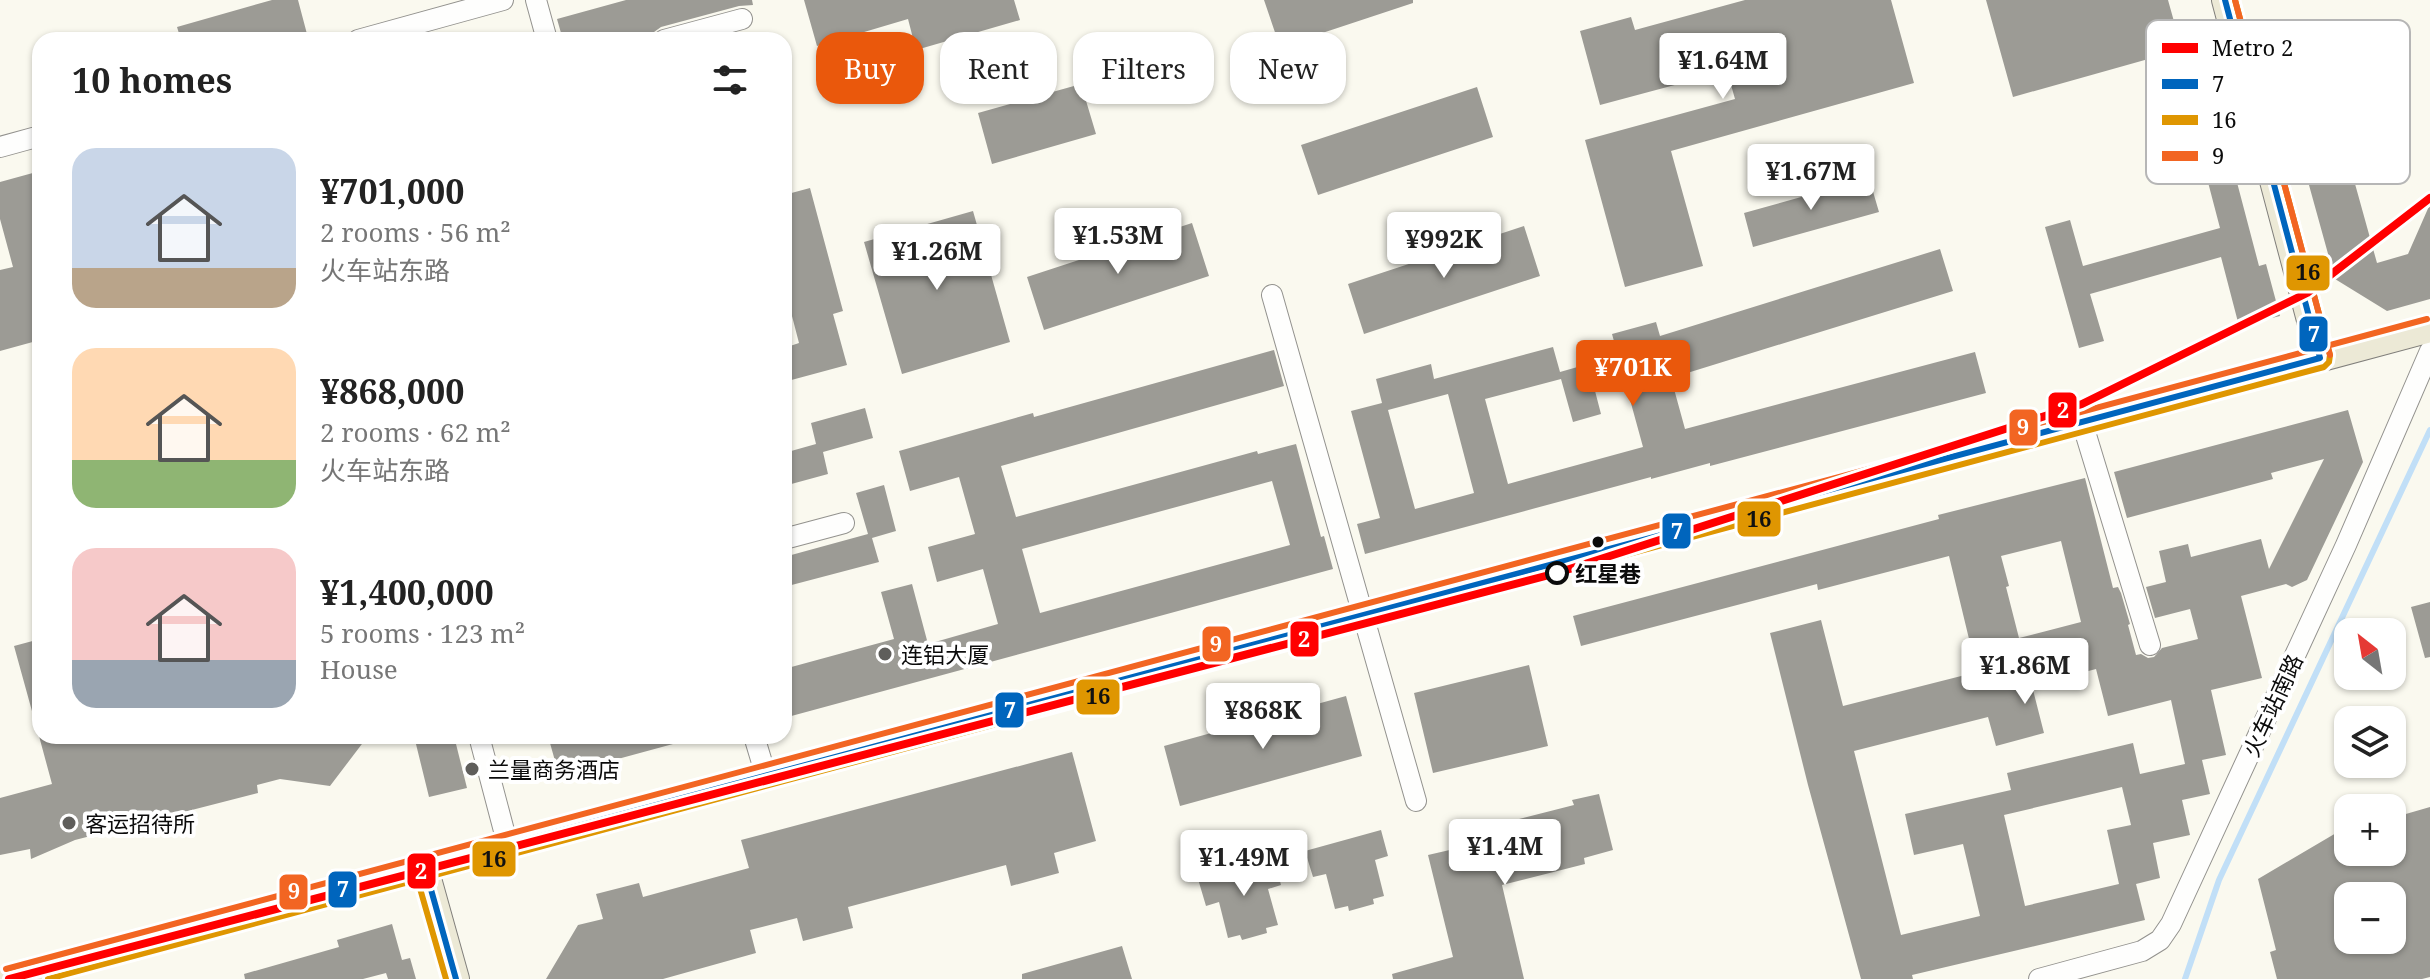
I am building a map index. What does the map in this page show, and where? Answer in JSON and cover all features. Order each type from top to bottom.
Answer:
[{"type":"main road","points":[[2225,0],[2230,20]]},
{"type":"main road","points":[[2274,184],[2320,358]]},
{"type":"main road","points":[[9,979],[2430,329]]},
{"type":"main road","points":[[425,868],[456,979]]},
{"type":"street","points":[[387,32],[503,0]]},
{"type":"street","points":[[536,0],[545,32]]},
{"type":"street","points":[[694,32],[742,19]]},
{"type":"street","points":[[0,147],[32,138]]},
{"type":"street","points":[[1272,295],[1416,801]]},
{"type":"street","name":"火车站南路","points":[[2039,979],[2142,951],[2160,940],[2171,924],[2346,545],[2430,351]]},
{"type":"street","points":[[2082,422],[2150,645]]},
{"type":"street","points":[[792,537],[844,523]]},
{"type":"street","points":[[481,744],[508,846]]},
{"type":"street","points":[[756,744],[766,776]]},
{"type":"building","points":[[272,0],[298,0],[306,32],[179,32],[177,27]]},
{"type":"building","points":[[626,0],[752,0],[753,5],[661,27],[654,32],[561,32],[557,19]]},
{"type":"building","points":[[804,0],[1014,0],[1020,20],[978,32],[940,32],[940,43],[924,48],[924,32],[911,32],[908,19],[864,32],[816,32],[816,42]]},
{"type":"building","points":[[1264,0],[1413,0],[1413,3],[1325,32],[1275,32]]},
{"type":"building","points":[[1745,0],[1891,0],[1914,83],[1671,151],[1703,266],[1625,287],[1585,140],[1735,99],[1727,71],[1600,105],[1580,31],[1631,17],[1635,30]]},
{"type":"building","points":[[1986,0],[2168,0],[2174,20],[2146,20],[2146,60],[2013,97]]},
{"type":"building","points":[[1073,86],[1073,104],[1087,104],[1096,134],[992,164],[978,113],[1010,104],[1057,104],[1057,91]]},
{"type":"building","points":[[1477,87],[1493,137],[1318,195],[1301,145]]},
{"type":"building","points":[[32,173],[32,342],[0,351],[0,270],[13,267],[0,219],[0,182]]},
{"type":"building","points":[[1869,178],[1879,212],[1753,247],[1744,213]]},
{"type":"building","points":[[2208,184],[2237,184],[2259,266],[2266,264],[2280,316],[2239,326],[2221,257],[2090,294],[2104,341],[2079,348],[2045,227],[2070,220],[2083,266],[2220,228]]},
{"type":"building","points":[[2309,184],[2355,184],[2377,263],[2408,254],[2430,204],[2430,299],[2387,311],[2335,279]]},
{"type":"building","points":[[810,188],[843,311],[833,314],[847,365],[792,380],[792,345],[799,343],[792,316],[792,193]]},
{"type":"building","points":[[973,211],[1010,342],[902,374],[864,242]]},
{"type":"building","points":[[1192,223],[1209,276],[1044,330],[1027,277]]},
{"type":"building","points":[[1524,226],[1540,276],[1364,334],[1348,284]]},
{"type":"building","points":[[1940,249],[1953,291],[1671,378],[1685,429],[1975,352],[1986,393],[1710,466],[1710,463],[1651,477],[1365,554],[1357,524],[1380,518],[1351,411],[1382,403],[1376,379],[1431,364],[1434,379],[1553,347],[1560,372],[1588,364],[1601,414],[1573,422],[1561,379],[1485,399],[1508,484],[1643,447],[1612,334],[1656,322],[1660,336]],"holes":[[[1448,394],[1474,493],[1415,509],[1388,410]]]},
{"type":"building","points":[[1274,350],[1284,386],[1001,466],[1016,517],[1257,451],[1258,454],[1296,444],[1321,537],[1324,536],[1333,569],[792,716],[792,667],[894,639],[881,592],[912,584],[928,644],[998,624],[983,569],[937,582],[928,547],[975,534],[959,477],[910,491],[899,451],[1033,413],[1034,417]],"holes":[[[1272,481],[1290,545],[1040,613],[1022,549]]]},
{"type":"building","points":[[865,408],[873,438],[823,452],[828,474],[792,484],[792,451],[816,444],[811,423]]},
{"type":"building","points":[[2348,410],[2363,462],[2307,580],[2292,587],[2286,584],[2241,596],[2262,678],[2211,690],[2226,755],[2202,760],[2210,794],[2182,800],[2190,835],[2153,843],[2160,878],[2136,884],[2145,920],[1912,975],[1913,979],[1861,979],[1770,633],[1821,620],[1843,706],[1977,672],[1949,556],[1818,590],[1817,584],[1581,646],[1573,616],[1939,519],[1938,515],[2085,478],[2113,588],[2118,587],[2121,593],[2136,655],[2154,657],[2162,648],[2198,639],[2190,609],[2155,618],[2146,587],[2166,582],[2159,551],[2188,544],[2191,557],[2261,539],[2269,569],[2324,459],[2271,473],[2273,479],[2127,518],[2114,472]],"holes":[[[2061,541],[2081,622],[2019,638],[2001,556]],[[2096,669],[2108,716],[2171,700],[2185,764],[2140,774],[2133,743],[2007,773],[2011,790],[1905,814],[1914,855],[1963,844],[1980,916],[1901,935],[1854,751],[1988,717],[1996,746],[2044,733],[2032,686]],[[2122,787],[2131,825],[2107,830],[2119,884],[2025,906],[2004,815]]]},
{"type":"building","points":[[884,485],[896,531],[872,538],[879,562],[792,585],[792,555],[868,534],[856,493]]},
{"type":"building","points":[[2430,602],[2430,657],[2425,658],[2411,607]]},
{"type":"building","points":[[32,641],[32,711],[14,646]]},
{"type":"building","points":[[1529,665],[1548,746],[1433,773],[1414,693]]},
{"type":"building","points":[[1346,696],[1362,756],[1180,806],[1164,746]]},
{"type":"building","points":[[41,744],[362,744],[330,786],[280,779],[257,785],[258,793],[75,840],[31,859],[30,849],[0,855],[0,798],[52,784]]},
{"type":"building","points":[[416,744],[456,744],[467,788],[429,797]]},
{"type":"building","points":[[550,744],[673,744],[559,775]]},
{"type":"building","points":[[1072,752],[1096,841],[1054,853],[1059,873],[1011,886],[1006,865],[848,907],[853,928],[803,941],[797,918],[750,930],[756,953],[663,979],[546,979],[578,925],[603,919],[596,894],[639,883],[643,897],[749,868],[741,840]]},
{"type":"building","points":[[1599,794],[1613,850],[1584,858],[1585,864],[1502,885],[1524,979],[1393,979],[1392,974],[1453,957],[1428,855],[1519,834],[1515,820],[1574,805],[1572,800]]},
{"type":"building","points":[[2430,807],[2430,977],[2277,979],[2270,952],[2276,950],[2258,879],[2334,834],[2334,866],[2406,866],[2406,814]]},
{"type":"building","points":[[1381,830],[1388,856],[1375,860],[1384,896],[1373,899],[1374,904],[1349,911],[1348,906],[1335,909],[1326,874],[1313,877],[1305,851]]},
{"type":"building","points":[[1274,858],[1281,885],[1268,889],[1278,925],[1266,928],[1267,933],[1242,940],[1240,935],[1228,938],[1219,902],[1206,906],[1198,879]]},
{"type":"building","points":[[392,924],[402,960],[410,958],[416,979],[388,979],[386,973],[363,979],[245,979],[244,974],[339,947],[337,940]]},
{"type":"building","points":[[1122,946],[1132,979],[1022,979],[1022,974]]},
{"type":"waterway","points":[[2185,979],[2219,880],[2430,430]]},
{"type":"metro line","name":"2","points":[[9,979],[1557,573],[2002,430],[2082,404],[2307,293],[2430,198]]},
{"type":"transit line","name":"7","points":[[2225,0],[2230,20]]},
{"type":"transit line","name":"16","points":[[2235,0],[2240,20]]},
{"type":"transit line","name":"9","points":[[2235,0],[2240,20]]},
{"type":"transit line","name":"7","points":[[9,979],[2320,358],[2274,184]]},
{"type":"transit line","name":"16","points":[[48,979],[2324,367],[2330,355],[2284,184]]},
{"type":"transit line","name":"9","points":[[2284,184],[2330,355]]},
{"type":"transit line","name":"9","points":[[6,969],[2427,319]]},
{"type":"transit line","name":"7","points":[[425,868],[456,979]]},
{"type":"transit line","name":"16","points":[[415,871],[446,979]]},
{"type":"place","name":"红星巷","points":[[1557,573]]},
{"type":"place","name":"连铝大厦","points":[[885,654]]},
{"type":"place","name":"兰量商务酒店","points":[[472,769]]},
{"type":"place","name":"客运招待所","points":[[69,823]]}]
